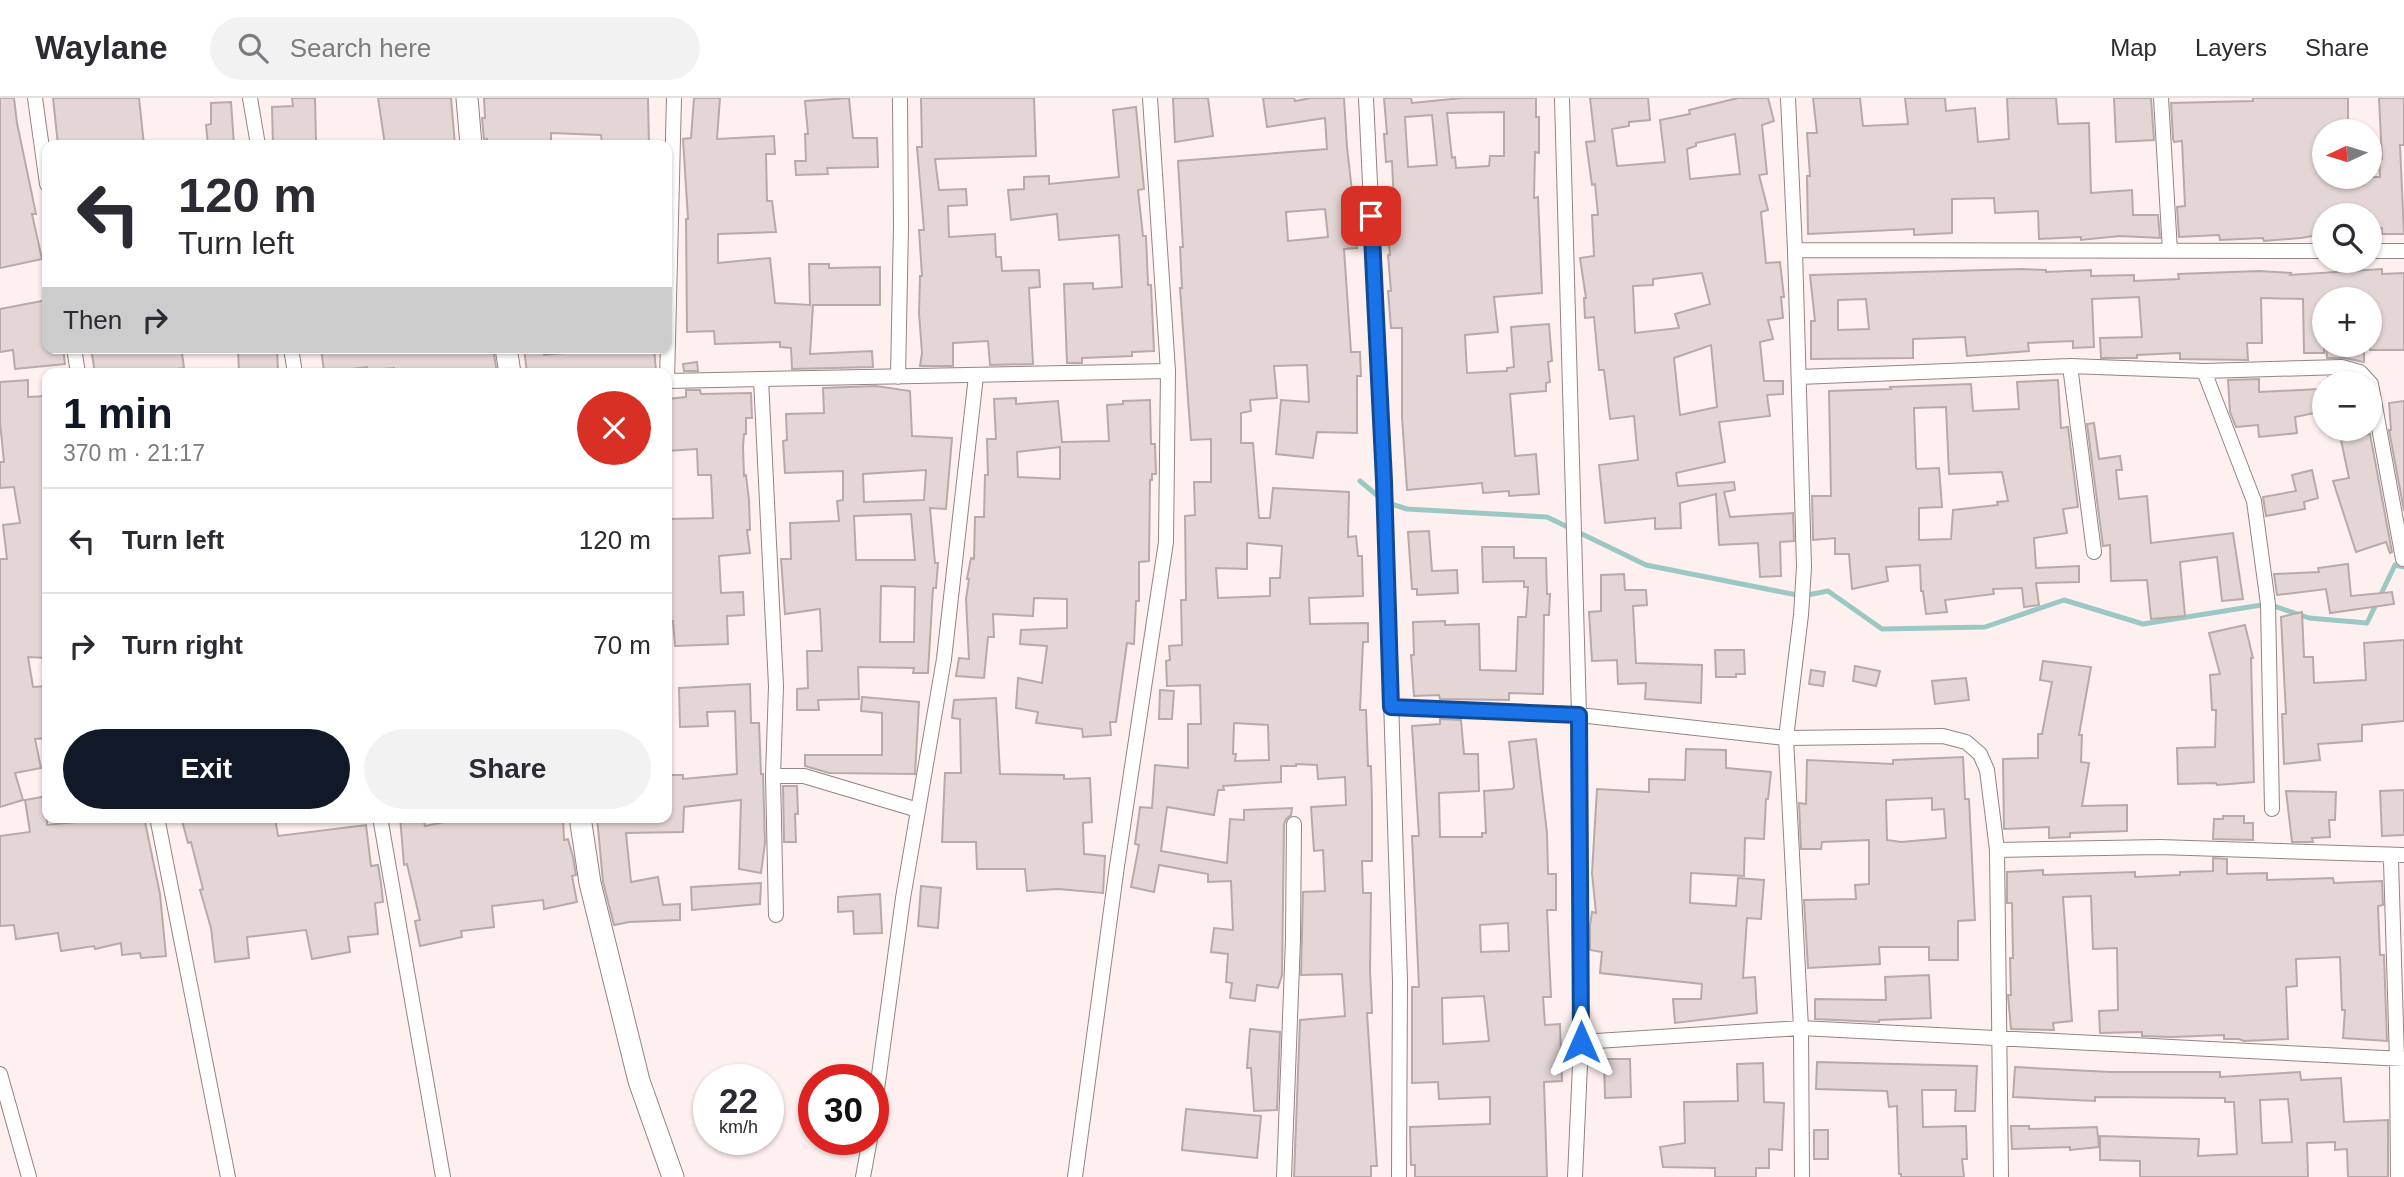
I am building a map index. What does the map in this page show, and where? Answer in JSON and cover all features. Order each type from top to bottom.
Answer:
[{"type":"main road","points":[[467,98],[471,140]]},
{"type":"main road","points":[[581,823],[590,883],[639,1081],[673,1177]]},
{"type":"street","points":[[35,98],[42,148]]},
{"type":"street","points":[[250,98],[257,140]]},
{"type":"street","points":[[672,179],[674,98]]},
{"type":"street","points":[[898,377],[900,98]]},
{"type":"street","points":[[1075,1177],[1117,866],[1166,542],[1168,371],[1150,98]]},
{"type":"street","points":[[1366,98],[1384,481],[1391,707],[1399,982],[1399,1177]]},
{"type":"street","points":[[1562,98],[1579,715],[1581,1042],[1575,1177]]},
{"type":"street","points":[[1788,98],[1804,567],[1786,738],[1801,1028],[1802,1177]]},
{"type":"street","points":[[2161,98],[2170,251]]},
{"type":"street","points":[[1795,250],[2312,251]]},
{"type":"street","points":[[2382,251],[2404,251]]},
{"type":"street","points":[[1798,377],[2070,366],[2204,372],[2342,367],[2360,372],[2371,384],[2403,559]]},
{"type":"street","points":[[2070,366],[2094,552]]},
{"type":"street","points":[[672,381],[1168,371]]},
{"type":"street","points":[[2204,372],[2254,501],[2268,604],[2272,809]]},
{"type":"street","points":[[880,1064],[903,898],[944,659],[976,376]]},
{"type":"street","points":[[761,379],[776,686],[773,776],[776,915]]},
{"type":"street","points":[[2388,479],[2404,478]]},
{"type":"street","points":[[1391,707],[1579,715],[1786,738],[1942,736],[1966,742],[1980,754],[1987,770],[1997,850],[2001,1177]]},
{"type":"street","points":[[773,776],[804,776],[918,810]]},
{"type":"street","points":[[158,823],[228,1177]]},
{"type":"street","points":[[381,823],[443,1177]]},
{"type":"street","points":[[1284,1177],[1293,939],[1294,824]]},
{"type":"street","points":[[1997,850],[2160,847],[2397,858],[2400,1059],[2398,1177]]},
{"type":"street","points":[[1581,1042],[1801,1028],[2400,1059]]},
{"type":"street","points":[[0,1074],[29,1177]]},
{"type":"street","points":[[863,1177],[867,1155]]},
{"type":"building","points":[[0,98],[14,98],[36,214],[32,214],[42,259],[0,268]]},
{"type":"building","points":[[53,98],[139,98],[143,140],[57,140]]},
{"type":"building","points":[[292,98],[315,98],[316,140],[273,140],[272,107],[293,106]]},
{"type":"building","points":[[378,98],[451,98],[455,140],[384,140]]},
{"type":"building","points":[[484,98],[648,98],[649,140],[602,140],[601,135],[551,133],[551,140],[484,140],[482,118],[485,118]]},
{"type":"building","points":[[694,98],[720,98],[717,139],[774,136],[775,154],[766,154],[767,201],[772,201],[776,232],[718,234],[718,263],[770,258],[775,303],[810,305],[809,264],[829,264],[829,268],[880,267],[880,305],[813,305],[810,354],[872,351],[873,367],[792,369],[791,348],[780,347],[780,342],[715,344],[714,331],[687,332],[688,219],[683,139],[691,138]]},
{"type":"building","points":[[849,98],[853,138],[877,138],[878,167],[827,168],[828,174],[796,175],[795,161],[806,161],[805,134],[808,134],[805,101]]},
{"type":"building","points":[[921,98],[1034,98],[1036,156],[935,159],[939,190],[966,189],[967,205],[948,206],[949,237],[995,234],[996,257],[1001,257],[1002,271],[1039,270],[1040,287],[1029,288],[1033,364],[990,365],[988,341],[953,343],[953,366],[920,366],[922,353],[919,313],[922,276],[919,230],[924,230],[917,147],[922,147]]},
{"type":"building","points":[[1173,98],[1208,98],[1213,136],[1175,142]]},
{"type":"building","points":[[1263,98],[1294,98],[1295,101],[1344,98],[1357,248],[1344,249],[1351,352],[1360,352],[1361,376],[1357,376],[1357,433],[1317,432],[1313,458],[1276,454],[1281,400],[1309,402],[1307,365],[1274,366],[1277,398],[1250,400],[1251,411],[1241,413],[1241,443],[1253,443],[1259,518],[1270,518],[1273,488],[1349,492],[1348,537],[1356,536],[1358,556],[1362,556],[1363,596],[1309,598],[1310,624],[1368,623],[1368,642],[1363,642],[1360,710],[1366,710],[1372,802],[1372,861],[1362,861],[1363,893],[1371,893],[1372,1013],[1367,1013],[1377,1166],[1371,1166],[1371,1177],[1294,1177],[1300,1020],[1345,1016],[1342,974],[1301,975],[1303,892],[1325,891],[1323,850],[1314,851],[1311,807],[1346,805],[1345,777],[1318,779],[1317,765],[1281,766],[1281,782],[1223,786],[1224,790],[1218,790],[1214,815],[1167,807],[1161,851],[1227,863],[1230,819],[1244,820],[1244,810],[1292,808],[1291,815],[1284,824],[1282,975],[1278,988],[1257,985],[1255,1001],[1230,998],[1232,983],[1226,982],[1228,954],[1211,952],[1214,928],[1233,930],[1231,881],[1208,882],[1208,874],[1159,865],[1154,892],[1131,887],[1139,845],[1135,844],[1140,807],[1152,808],[1155,765],[1188,768],[1188,724],[1201,724],[1200,685],[1167,686],[1166,661],[1170,660],[1169,646],[1182,645],[1181,600],[1186,600],[1185,516],[1195,515],[1194,482],[1211,482],[1211,439],[1191,440],[1180,288],[1180,247],[1183,247],[1178,161],[1327,149],[1325,118],[1267,127]],"holes":[[[1325,209],[1328,237],[1288,241],[1286,212]],[[1247,543],[1282,546],[1280,578],[1270,578],[1270,596],[1218,598],[1216,568],[1247,569]],[[1234,723],[1268,725],[1269,760],[1235,761],[1236,754],[1233,754]]]},
{"type":"building","points":[[1384,98],[1411,98],[1412,103],[1462,98],[1536,98],[1539,153],[1535,152],[1534,198],[1538,197],[1542,293],[1494,297],[1498,332],[1465,335],[1467,373],[1507,371],[1507,368],[1514,367],[1511,327],[1549,324],[1552,361],[1548,362],[1550,382],[1546,383],[1546,391],[1510,394],[1515,456],[1536,454],[1539,494],[1509,496],[1509,491],[1483,493],[1482,483],[1407,490],[1402,417],[1402,328],[1391,328],[1388,291],[1391,291],[1390,255],[1385,206],[1394,205],[1392,161],[1386,162],[1384,134],[1387,134]],"holes":[[[1504,112],[1504,156],[1490,156],[1489,166],[1456,168],[1455,157],[1452,158],[1447,113]],[[1432,115],[1437,165],[1408,167],[1405,117]]]},
{"type":"building","points":[[1590,98],[1648,98],[1650,120],[1629,122],[1629,126],[1612,129],[1617,166],[1665,162],[1660,120],[1690,114],[1689,110],[1738,98],[1768,98],[1774,121],[1762,125],[1767,174],[1759,175],[1768,210],[1761,212],[1766,263],[1780,262],[1784,297],[1781,297],[1783,318],[1768,320],[1773,339],[1760,342],[1764,381],[1783,381],[1783,394],[1767,395],[1770,416],[1719,422],[1725,462],[1676,473],[1678,486],[1734,482],[1735,490],[1724,492],[1730,517],[1793,513],[1794,541],[1780,542],[1781,576],[1760,577],[1758,543],[1719,545],[1716,494],[1680,503],[1681,528],[1655,529],[1655,518],[1605,523],[1599,465],[1638,460],[1634,416],[1610,419],[1604,370],[1599,370],[1594,317],[1585,318],[1586,298],[1580,258],[1594,256],[1592,215],[1598,215],[1586,142],[1595,141]],"holes":[[[1735,134],[1740,174],[1690,179],[1687,149],[1696,146],[1696,143]],[[1702,273],[1710,304],[1675,314],[1679,328],[1635,333],[1633,286],[1653,285],[1653,279]],[[1711,345],[1717,407],[1680,415],[1674,358]]]},
{"type":"building","points":[[1813,98],[1860,98],[1863,126],[1908,124],[1905,98],[1945,98],[1946,111],[1975,108],[1978,142],[2009,139],[2007,98],[2056,98],[2058,124],[2089,123],[2091,193],[2132,190],[2133,215],[2158,215],[2160,238],[2120,236],[2081,240],[2081,237],[2039,239],[2038,211],[1995,213],[1994,198],[1952,199],[1952,233],[1914,235],[1914,229],[1808,234],[1807,176],[1810,176],[1807,133],[1817,133]]},
{"type":"building","points":[[2114,98],[2151,98],[2154,140],[2116,142]]},
{"type":"building","points":[[2253,98],[2348,98],[2348,119],[2312,119],[2312,189],[2382,189],[2382,119],[2379,98],[2404,98],[2404,145],[2400,145],[2404,234],[2382,234],[2382,203],[2312,203],[2312,236],[2264,241],[2263,238],[2220,240],[2219,235],[2179,237],[2177,207],[2185,206],[2182,141],[2174,142],[2173,139],[2171,103],[2253,101]]},
{"type":"building","points":[[231,102],[234,140],[208,140],[206,125],[211,124],[211,103]]},
{"type":"building","points":[[1136,107],[1144,189],[1138,190],[1143,236],[1146,236],[1148,285],[1151,285],[1154,351],[1132,352],[1132,356],[1082,358],[1082,363],[1067,363],[1064,284],[1093,283],[1093,289],[1122,287],[1119,235],[1059,240],[1057,214],[1011,220],[1008,190],[1024,189],[1024,177],[1049,176],[1049,184],[1119,177],[1113,110]]},
{"type":"building","points":[[2022,269],[2046,272],[2091,270],[2091,276],[2134,275],[2134,281],[2179,279],[2178,274],[2259,271],[2291,273],[2290,275],[2404,273],[2404,350],[2382,350],[2382,287],[2312,287],[2312,353],[2304,353],[2303,299],[2261,298],[2262,343],[2247,343],[2248,360],[2180,359],[2180,353],[2137,355],[2137,358],[2101,358],[2100,338],[2142,337],[2139,297],[2092,299],[2094,347],[2073,348],[2073,341],[2028,343],[2029,351],[1967,356],[1965,337],[1913,339],[1913,358],[1811,359],[1811,321],[1815,321],[1810,275]],"holes":[[[1866,299],[1869,329],[1838,330],[1838,300]]]},
{"type":"building","points":[[42,301],[42,354],[64,354],[65,364],[15,369],[13,350],[0,352],[0,309]]},
{"type":"building","points":[[92,354],[182,354],[184,368],[94,368]]},
{"type":"building","points":[[238,354],[277,354],[278,368],[239,368]]},
{"type":"building","points":[[322,354],[494,354],[496,368],[367,367],[324,368]]},
{"type":"building","points":[[525,354],[655,354],[656,368],[526,368]]},
{"type":"building","points":[[2364,357],[2364,362],[2344,358],[2327,358]]},
{"type":"building","points":[[697,362],[698,371],[684,371],[683,364]]},
{"type":"building","points":[[2259,379],[2259,392],[2312,389],[2312,413],[2295,417],[2297,433],[2259,437],[2258,425],[2236,427],[2230,412],[2228,380]]},
{"type":"building","points":[[28,380],[28,397],[42,396],[42,658],[28,657],[33,687],[42,686],[42,738],[35,739],[41,768],[15,773],[23,800],[0,807],[0,559],[7,559],[3,525],[20,523],[14,487],[0,488],[0,462],[4,462],[0,382]]},
{"type":"building","points":[[2058,380],[2061,428],[2068,427],[2078,507],[2063,509],[2067,533],[2034,538],[2036,568],[2079,566],[2079,582],[2036,583],[2039,605],[2024,607],[2022,588],[1993,589],[1994,594],[1945,600],[1947,612],[1926,614],[1921,591],[1920,565],[1886,567],[1888,581],[1852,589],[1849,554],[1835,554],[1835,538],[1813,540],[1812,496],[1831,496],[1829,391],[1971,384],[1973,411],[2019,409],[2017,382]],"holes":[[[1946,407],[1949,474],[2002,472],[2008,501],[1997,502],[1998,505],[1953,510],[1951,539],[1919,540],[1919,508],[1942,507],[1939,468],[1916,467],[1914,408]]]},
{"type":"building","points":[[876,386],[910,391],[912,436],[952,438],[946,509],[930,508],[935,563],[938,563],[936,588],[933,588],[928,673],[913,673],[914,668],[858,667],[859,699],[818,700],[819,710],[797,710],[797,689],[808,688],[807,651],[822,651],[820,609],[785,614],[781,559],[791,559],[790,523],[839,521],[837,501],[843,500],[843,471],[785,473],[783,441],[787,440],[786,414],[824,413],[823,388]],"holes":[[[926,470],[924,500],[864,502],[863,474]],[[911,514],[915,560],[856,560],[854,516]],[[881,586],[915,587],[914,642],[880,642]]]},
{"type":"building","points":[[686,390],[700,390],[701,394],[751,393],[752,418],[746,418],[743,447],[744,476],[746,475],[749,500],[750,530],[747,530],[750,553],[719,556],[721,593],[743,592],[744,615],[727,616],[728,644],[675,646],[672,621],[672,519],[713,518],[711,475],[698,475],[697,449],[672,451],[672,398],[686,397]]},
{"type":"building","points":[[1016,398],[1016,404],[1058,401],[1062,442],[1109,441],[1107,405],[1123,404],[1123,401],[1150,400],[1151,444],[1155,444],[1156,474],[1152,474],[1150,480],[1149,561],[1139,562],[1139,601],[1136,601],[1134,644],[1127,643],[1116,722],[1110,722],[1111,735],[1083,737],[1082,729],[1036,723],[1038,712],[1016,708],[1018,678],[1042,683],[1047,646],[1020,644],[1021,630],[1067,628],[1067,599],[1034,598],[1033,616],[993,614],[994,637],[988,637],[984,678],[956,676],[959,658],[969,659],[967,579],[971,558],[974,559],[975,517],[984,517],[985,475],[988,475],[987,439],[996,439],[994,399]],"holes":[[[1060,447],[1060,479],[1018,477],[1017,452]]]},
{"type":"building","points":[[2404,401],[2404,511],[2389,430],[2389,403]]},
{"type":"building","points":[[2094,423],[2099,459],[2120,456],[2122,470],[2116,470],[2119,499],[2147,496],[2151,543],[2233,533],[2243,599],[2222,601],[2217,557],[2180,562],[2185,616],[2151,619],[2147,580],[2111,581],[2110,545],[2103,546],[2087,424]]},
{"type":"building","points":[[2341,441],[2371,441],[2392,552],[2390,553],[2386,542],[2356,552],[2333,481],[2349,478]]},
{"type":"building","points":[[2312,470],[2318,498],[2304,502],[2305,509],[2266,516],[2263,497],[2296,491],[2292,475]]},
{"type":"building","points":[[1429,531],[1432,571],[1457,570],[1458,593],[1417,595],[1417,589],[1412,589],[1408,532]]},
{"type":"building","points":[[1482,547],[1514,547],[1514,558],[1546,558],[1547,594],[1550,594],[1549,615],[1544,615],[1543,694],[1509,693],[1509,700],[1414,696],[1411,655],[1414,655],[1413,622],[1479,624],[1480,670],[1516,671],[1518,617],[1526,617],[1528,587],[1524,587],[1524,581],[1483,582]]},
{"type":"building","points":[[2348,564],[2351,596],[2392,592],[2394,604],[2330,613],[2326,589],[2277,595],[2274,574],[2319,572],[2318,568]]},
{"type":"building","points":[[1624,574],[1625,590],[1646,590],[1647,605],[1633,606],[1636,663],[1702,665],[1701,703],[1645,699],[1646,683],[1618,684],[1617,660],[1592,661],[1589,612],[1601,611],[1601,575]]},
{"type":"building","points":[[2302,612],[2304,657],[2313,657],[2314,683],[2366,680],[2364,643],[2404,640],[2404,721],[2362,725],[2362,741],[2318,744],[2320,760],[2284,764],[2282,714],[2286,714],[2281,617]]},
{"type":"building","points":[[2245,625],[2253,658],[2254,782],[2178,784],[2177,748],[2215,747],[2216,710],[2212,710],[2210,675],[2220,674],[2209,633]]},
{"type":"building","points":[[1715,650],[1744,650],[1745,674],[1716,677]]},
{"type":"building","points":[[2043,661],[2091,667],[2079,735],[2082,735],[2081,762],[2089,763],[2082,806],[2127,805],[2127,831],[2070,833],[2070,837],[2049,838],[2049,827],[2004,829],[2003,759],[2038,758],[2038,734],[2042,734],[2052,682],[2040,680]]},
{"type":"building","points":[[1855,666],[1880,671],[1876,686],[1853,681]]},
{"type":"building","points":[[1811,670],[1825,672],[1823,686],[1809,684]]},
{"type":"building","points":[[1966,678],[1969,700],[1935,704],[1932,681]]},
{"type":"building","points":[[750,684],[751,723],[759,723],[763,774],[765,843],[761,873],[739,869],[741,800],[684,807],[683,832],[626,833],[631,882],[658,877],[663,905],[680,904],[680,920],[614,925],[603,882],[598,823],[672,823],[672,775],[683,775],[683,779],[737,774],[735,711],[707,712],[708,726],[680,727],[679,688]]},
{"type":"building","points":[[1160,690],[1174,691],[1172,719],[1159,719]]},
{"type":"building","points":[[862,697],[919,702],[915,774],[829,773],[805,766],[805,755],[882,755],[882,713],[861,711]]},
{"type":"building","points":[[996,698],[1000,774],[1064,775],[1064,779],[1090,778],[1092,822],[1083,823],[1084,854],[1105,856],[1103,893],[1058,889],[1027,891],[1025,869],[977,869],[976,842],[942,842],[945,773],[961,773],[960,719],[952,718],[954,700]]},
{"type":"building","points":[[1440,719],[1461,720],[1464,754],[1478,754],[1479,791],[1439,793],[1440,837],[1482,837],[1482,833],[1486,833],[1484,791],[1514,787],[1509,742],[1536,739],[1547,833],[1548,874],[1556,874],[1556,910],[1547,910],[1551,997],[1543,997],[1545,1025],[1560,1024],[1562,1081],[1544,1082],[1547,1177],[1415,1177],[1415,1165],[1411,1165],[1410,1127],[1490,1124],[1490,1097],[1439,1099],[1438,1082],[1412,1083],[1412,987],[1419,987],[1412,836],[1419,836],[1412,726],[1440,724]],"holes":[[[1508,923],[1509,951],[1481,952],[1480,925]],[[1484,996],[1489,1041],[1443,1044],[1442,998]]]},
{"type":"building","points":[[1686,749],[1726,750],[1726,768],[1771,772],[1766,799],[1764,839],[1745,838],[1744,876],[1691,873],[1690,903],[1736,906],[1738,878],[1764,880],[1761,919],[1747,918],[1743,978],[1755,977],[1757,1013],[1675,1023],[1673,999],[1701,999],[1702,984],[1600,973],[1602,952],[1590,950],[1592,912],[1596,913],[1592,873],[1597,789],[1649,792],[1649,779],[1685,780]]},
{"type":"building","points":[[1963,757],[1965,799],[1969,799],[1975,920],[1958,921],[1958,960],[1929,960],[1929,947],[1879,947],[1880,964],[1808,968],[1804,900],[1856,899],[1855,885],[1869,884],[1869,840],[1822,842],[1821,849],[1801,849],[1799,803],[1806,804],[1807,760],[1893,764],[1893,760]],"holes":[[[1932,798],[1932,810],[1944,809],[1946,838],[1901,842],[1887,840],[1886,800]]]},
{"type":"building","points":[[783,786],[797,786],[796,842],[784,842]]},
{"type":"building","points":[[2404,790],[2404,835],[2382,836],[2380,791]]},
{"type":"building","points":[[2286,791],[2336,792],[2335,820],[2329,820],[2330,837],[2312,838],[2313,842],[2292,842]]},
{"type":"building","points":[[42,797],[42,823],[47,825],[145,823],[160,894],[166,956],[141,958],[140,953],[122,955],[121,943],[95,949],[94,946],[61,951],[58,933],[16,939],[14,925],[0,926],[0,836],[30,832],[25,800]]},
{"type":"building","points":[[2223,816],[2244,816],[2244,823],[2253,823],[2253,840],[2213,839],[2214,819],[2223,819]]},
{"type":"building","points":[[183,823],[276,823],[278,836],[366,825],[371,866],[378,865],[381,883],[383,902],[375,903],[378,934],[348,937],[350,952],[312,959],[306,930],[247,937],[249,958],[215,962],[211,928],[200,890],[203,889],[191,842],[188,843]]},
{"type":"building","points":[[400,823],[424,823],[425,826],[440,823],[563,823],[564,840],[568,839],[573,857],[576,875],[572,876],[577,902],[544,909],[543,900],[492,906],[494,927],[461,931],[462,937],[420,946],[415,921],[420,920],[407,864],[404,865]]},
{"type":"building","points":[[2213,858],[2227,859],[2227,874],[2267,873],[2267,880],[2333,878],[2334,883],[2382,881],[2383,905],[2378,906],[2380,955],[2384,955],[2387,1041],[2343,1038],[2345,1010],[2342,1010],[2340,957],[2296,959],[2297,986],[2286,987],[2288,1039],[2244,1041],[2224,1039],[2224,1035],[2172,1037],[2142,1036],[2142,1032],[2100,1033],[2099,1011],[2118,1010],[2117,948],[2093,949],[2091,896],[2063,897],[2072,1021],[2053,1023],[2054,1030],[2011,1029],[2008,995],[2011,995],[2010,958],[2013,958],[2012,903],[2007,903],[2007,872],[2043,870],[2043,875],[2135,872],[2135,877],[2180,875],[2180,872],[2213,871]]},
{"type":"building","points":[[761,883],[760,904],[692,910],[691,887]]},
{"type":"building","points":[[921,886],[941,888],[938,928],[918,926]]},
{"type":"building","points":[[880,894],[882,933],[854,934],[853,911],[838,912],[838,897]]},
{"type":"building","points":[[1929,975],[1931,1018],[1879,1022],[1815,1019],[1815,999],[1886,1000],[1885,977]]},
{"type":"building","points":[[1250,1029],[1280,1032],[1277,1110],[1254,1111],[1251,1068],[1247,1068]]},
{"type":"building","points":[[1604,1059],[1630,1059],[1631,1097],[1605,1098]]},
{"type":"building","points":[[1817,1062],[1977,1066],[1975,1111],[1955,1111],[1956,1090],[1922,1090],[1923,1127],[1966,1126],[1967,1159],[1962,1159],[1964,1177],[1901,1177],[1897,1106],[1889,1107],[1887,1091],[1816,1089]]},
{"type":"building","points":[[1763,1063],[1764,1102],[1784,1103],[1782,1150],[1769,1149],[1769,1168],[1756,1168],[1756,1177],[1715,1177],[1715,1168],[1663,1167],[1660,1147],[1685,1143],[1684,1102],[1738,1101],[1737,1064]]},
{"type":"building","points":[[2015,1067],[2110,1072],[2220,1072],[2220,1077],[2300,1072],[2301,1080],[2341,1078],[2344,1122],[2388,1120],[2388,1177],[2348,1177],[2347,1149],[2335,1150],[2335,1142],[2307,1143],[2308,1177],[2140,1177],[2140,1161],[2100,1160],[2100,1136],[2199,1139],[2198,1156],[2237,1154],[2234,1102],[2225,1102],[2225,1098],[2095,1097],[2095,1101],[2013,1097]],"holes":[[[2288,1099],[2292,1142],[2262,1143],[2260,1100]]]},
{"type":"building","points":[[1186,1109],[1261,1116],[1257,1158],[1182,1150]]},
{"type":"building","points":[[2011,1126],[2029,1126],[2029,1129],[2097,1127],[2099,1147],[2070,1150],[2070,1147],[2012,1149]]},
{"type":"building","points":[[1814,1130],[1828,1130],[1828,1159],[1814,1159]]},
{"type":"waterway","points":[[1360,481],[1385,502],[1407,509],[1547,517],[1646,565],[1802,596],[1828,591],[1882,629],[1985,627],[2064,600],[2143,624],[2268,604],[2309,618],[2367,623],[2395,565],[2404,567]]},
{"type":"route","points":[[1371,216],[1384,481],[1391,707],[1579,715],[1581,1042]]}]
